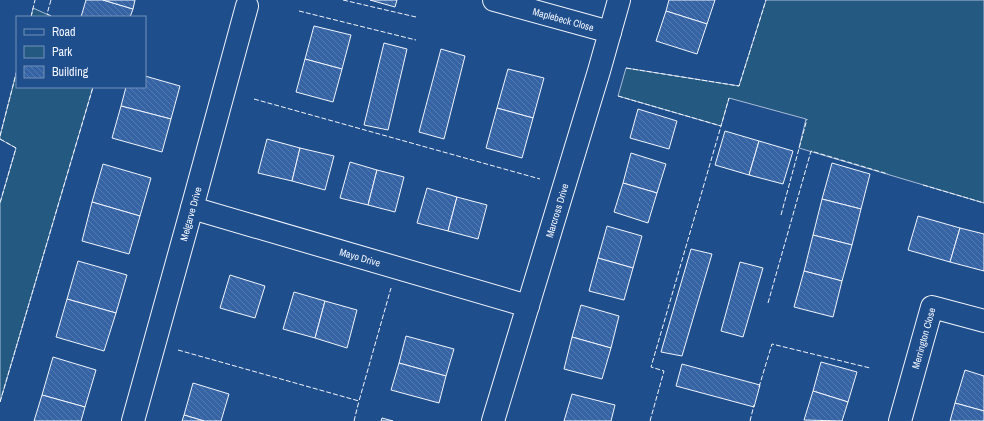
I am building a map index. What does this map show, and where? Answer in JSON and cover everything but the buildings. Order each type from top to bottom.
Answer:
[{"type":"street","name":"Maplebeck Close","points":[[494,0],[610,32]]},
{"type":"street","name":"Marcross Drive","points":[[493,421],[619,0]]},
{"type":"street","name":"Melgarve Drive","points":[[133,421],[247,6]]},
{"type":"street","name":"Mayo Drive","points":[[192,208],[528,306]]},
{"type":"street","name":"Merrington Close","points":[[900,421],[932,307],[984,321]]},
{"type":"green space","points":[[766,0],[984,0],[984,203],[799,148],[806,119],[729,98],[721,126],[618,96],[626,68],[739,86]]},
{"type":"green space","points":[[33,8],[51,16],[31,16]]},
{"type":"green space","points":[[16,74],[16,88],[93,88],[0,402],[0,203],[16,148],[0,139]]},
{"type":"fence","points":[[31,16],[35,0]]},
{"type":"fence","points":[[51,0],[47,14],[51,16]]},
{"type":"fence","points":[[343,0],[416,17]]},
{"type":"fence","points":[[626,68],[739,86],[766,0]]},
{"type":"fence","points":[[299,11],[416,40]]},
{"type":"fence","points":[[0,136],[16,74]]},
{"type":"fence","points":[[0,402],[93,88]]},
{"type":"fence","points":[[618,96],[721,126],[729,98]]},
{"type":"fence","points":[[254,99],[540,179]]},
{"type":"fence","points":[[781,215],[807,119]]},
{"type":"fence","points":[[650,421],[664,371],[651,367],[721,126]]},
{"type":"fence","points":[[0,139],[16,148],[0,203]]},
{"type":"fence","points":[[768,303],[811,151],[888,174]]},
{"type":"fence","points":[[923,185],[984,203]]},
{"type":"fence","points":[[178,350],[359,401],[391,288]]},
{"type":"fence","points":[[759,387],[772,344],[870,368]]},
{"type":"fence","points":[[354,421],[359,401]]},
{"type":"fence","points":[[750,421],[754,405]]}]
